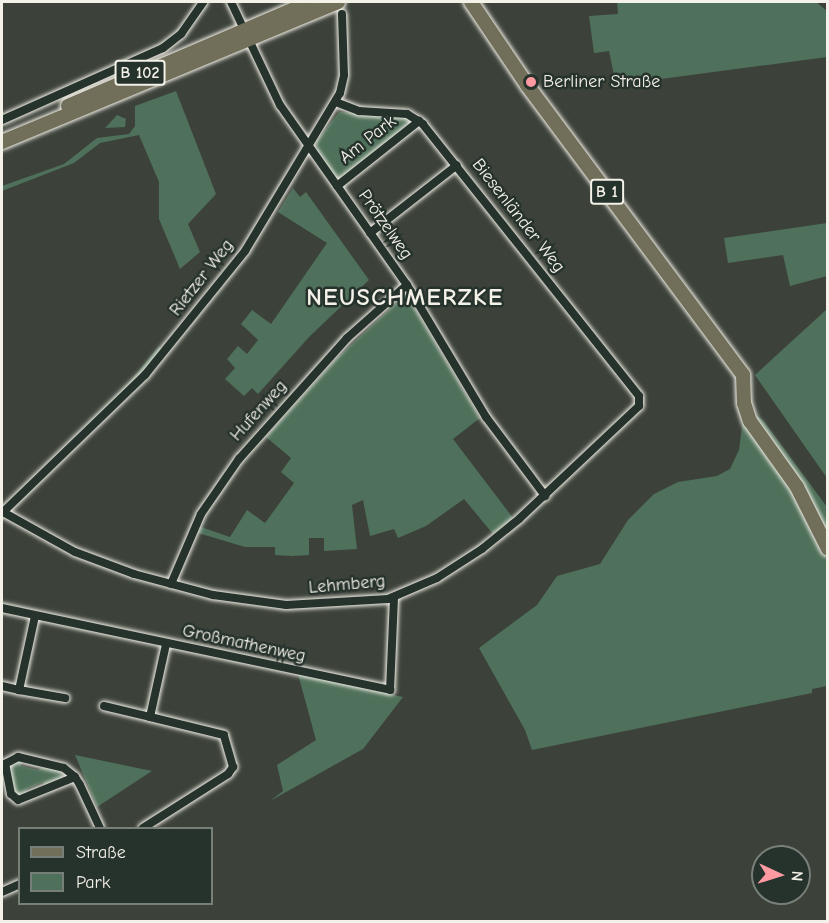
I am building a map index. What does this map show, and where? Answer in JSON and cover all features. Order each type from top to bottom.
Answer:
[{"type":"main road","name":"B 102","points":[[2,142],[246,34],[311,2]]},
{"type":"main road","name":"B 1","points":[[474,3],[527,85],[743,375],[744,403],[750,421],[797,487],[828,549]]},
{"type":"main road","name":"B 102","points":[[246,34],[340,8]]},
{"type":"street","points":[[2,120],[163,48],[181,34],[203,2]]},
{"type":"street","name":"Prötzelweg","points":[[231,2],[275,95],[407,285],[475,401],[545,496]]},
{"type":"street","name":"Rietzer Weg","points":[[2,513],[136,384],[201,309],[245,251],[336,102],[344,75],[340,8]]},
{"type":"street","points":[[336,102],[359,111],[400,113],[419,121]]},
{"type":"street","name":"Biesenländer Weg","points":[[419,121],[457,165],[641,402]]},
{"type":"street","name":"Am Park","points":[[337,186],[419,121]]},
{"type":"street","points":[[370,232],[457,165]]},
{"type":"street","name":"Hufenweg","points":[[171,584],[201,514],[238,459],[347,338],[407,285]]},
{"type":"street","name":"Lehmberg","points":[[2,513],[75,552],[171,584],[235,599],[286,605],[356,603],[394,597],[466,560],[545,496],[641,402]]},
{"type":"street","name":"Großmathenweg","points":[[2,608],[390,690],[394,597]]},
{"type":"street","points":[[20,690],[35,616]]},
{"type":"street","points":[[150,717],[166,644]]},
{"type":"street","points":[[2,686],[65,698]]},
{"type":"street","points":[[104,706],[224,735],[233,767],[228,774],[145,827]]},
{"type":"street","points":[[75,777],[18,800],[11,794],[5,764],[18,757],[58,766],[75,777],[100,827]]},
{"type":"street","points":[[2,892],[18,885]]},
{"type":"green space","points":[[617,2],[816,2],[827,11],[827,57],[616,85],[609,51],[594,53],[589,16],[618,14]]},
{"type":"green space","points":[[176,91],[216,194],[188,224],[200,252],[180,269],[159,219],[159,182],[139,135],[100,143],[74,163],[2,191],[2,186],[64,164],[97,138],[129,134],[135,126],[135,106]]},
{"type":"green space","points":[[339,112],[406,117],[412,122],[337,182],[317,153],[316,142]]},
{"type":"green space","points":[[117,115],[126,119],[125,127],[105,128]]},
{"type":"green space","points":[[293,188],[300,197],[306,192],[369,280],[310,336],[258,394],[252,388],[244,396],[225,379],[235,368],[227,359],[238,346],[247,354],[258,340],[241,324],[252,310],[271,324],[327,243],[278,212]]},
{"type":"green space","points":[[827,223],[827,276],[790,286],[783,255],[728,263],[724,238]]},
{"type":"green space","points":[[406,294],[480,418],[453,439],[513,518],[493,534],[464,499],[426,526],[398,538],[394,529],[370,536],[363,500],[352,505],[357,549],[324,551],[324,538],[309,538],[309,555],[292,556],[275,555],[275,547],[245,547],[198,533],[201,527],[230,537],[247,510],[265,523],[294,483],[281,472],[291,458],[266,437],[336,359]]},
{"type":"green space","points":[[827,309],[827,478],[755,375]]},
{"type":"green space","points":[[159,346],[162,350],[143,373],[2,509],[127,385]]},
{"type":"green space","points":[[754,415],[763,420],[827,507],[827,686],[812,689],[812,693],[532,750],[525,730],[479,648],[537,605],[557,576],[600,564],[628,520],[654,494],[678,482],[717,476],[730,469],[739,450],[743,419]]},
{"type":"green space","points":[[298,674],[403,697],[363,749],[270,801],[283,791],[277,765],[316,740]]},
{"type":"green space","points":[[75,755],[152,771],[97,807]]},
{"type":"green space","points":[[13,761],[22,761],[21,766],[38,770],[45,766],[61,771],[63,778],[46,787],[43,782],[27,789],[25,796],[15,795],[8,767]]},
{"type":"place","name":"Berliner Straße","points":[[531,82]]},
{"type":"district","name":"NEUSCHMERZKE","points":[[405,298]]}]
